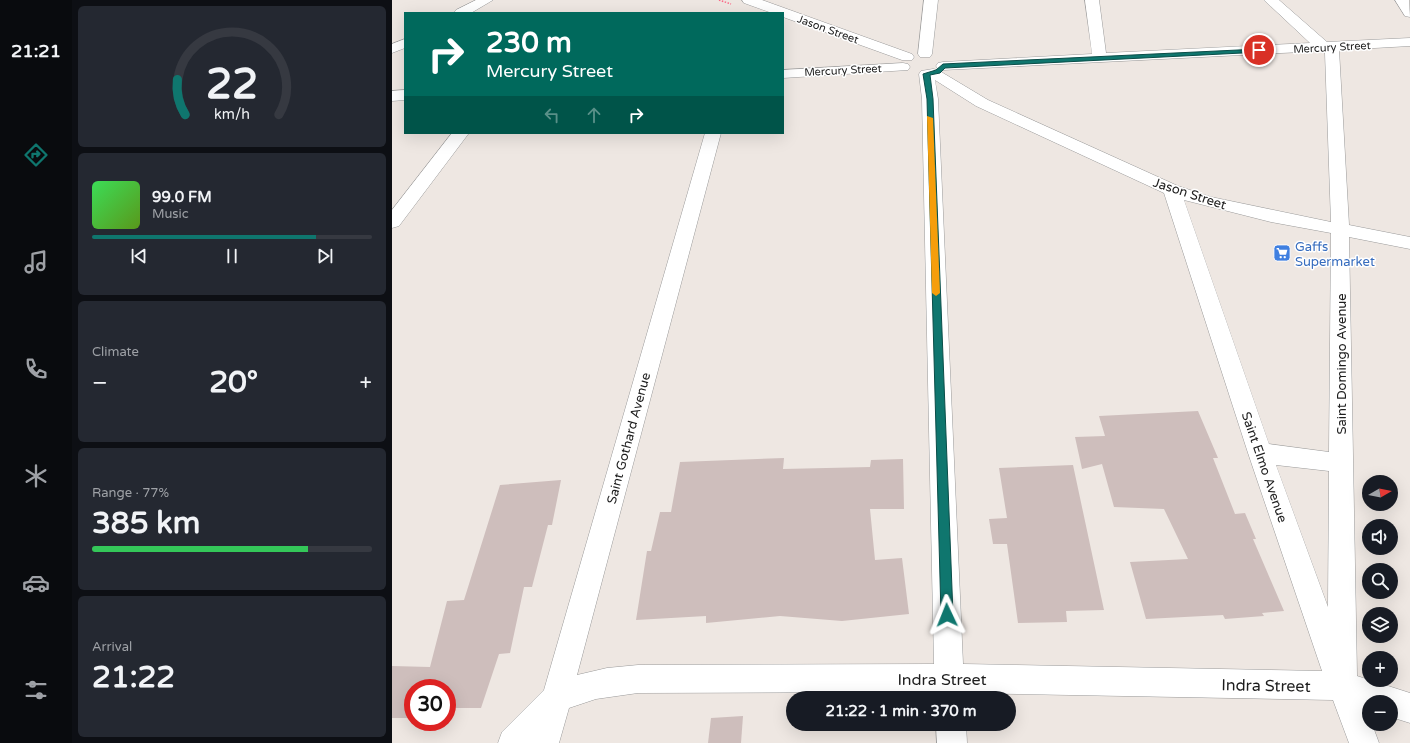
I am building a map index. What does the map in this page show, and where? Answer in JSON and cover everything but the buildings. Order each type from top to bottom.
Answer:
[{"type":"street","points":[[464,12],[486,0]]},
{"type":"street","points":[[931,0],[932,67],[941,100],[950,688]]},
{"type":"street","points":[[1092,0],[1100,59]]},
{"type":"street","points":[[1271,0],[1323,47]]},
{"type":"street","points":[[1402,0],[1410,13]]},
{"type":"street","name":"Jason Street","points":[[750,4],[771,12]]},
{"type":"street","name":"Jason Street","points":[[784,17],[905,62],[909,72],[932,67],[982,103],[1172,190],[1213,202],[1339,230],[1410,243]]},
{"type":"street","name":"Mercury Street","points":[[784,74],[905,62],[932,67],[1410,42]]},
{"type":"street","points":[[392,49],[404,43]]},
{"type":"street","name":"Saint Domingo Avenue","points":[[1323,47],[1332,51],[1339,230],[1342,686]]},
{"type":"street","points":[[392,96],[404,95]]},
{"type":"street","name":"Jason Street","points":[[941,100],[982,103]]},
{"type":"street","points":[[392,222],[460,134]]},
{"type":"street","name":"Saint Gothard Avenue","points":[[544,743],[713,134]]},
{"type":"street","name":"Saint Elmo Avenue","points":[[1172,190],[1260,453],[1342,686],[1364,743]]},
{"type":"street","points":[[1260,453],[1341,463]]},
{"type":"street","name":"Indra Street","points":[[512,743],[556,699],[587,687],[612,681],[638,680],[950,688],[1342,686],[1370,695]]},
{"type":"street","name":"Indra Street","points":[[1398,704],[1410,708]]},
{"type":"street","points":[[951,731],[952,743]]},
{"type":"slow traffic","points":[[930,118],[936,293]]},
{"type":"place","name":"Gaffs Supermarket","points":[[1282,253]]},
{"type":"route","points":[[947,615],[929,110],[930,99],[926,74],[938,71],[943,66],[1259,50]]}]
